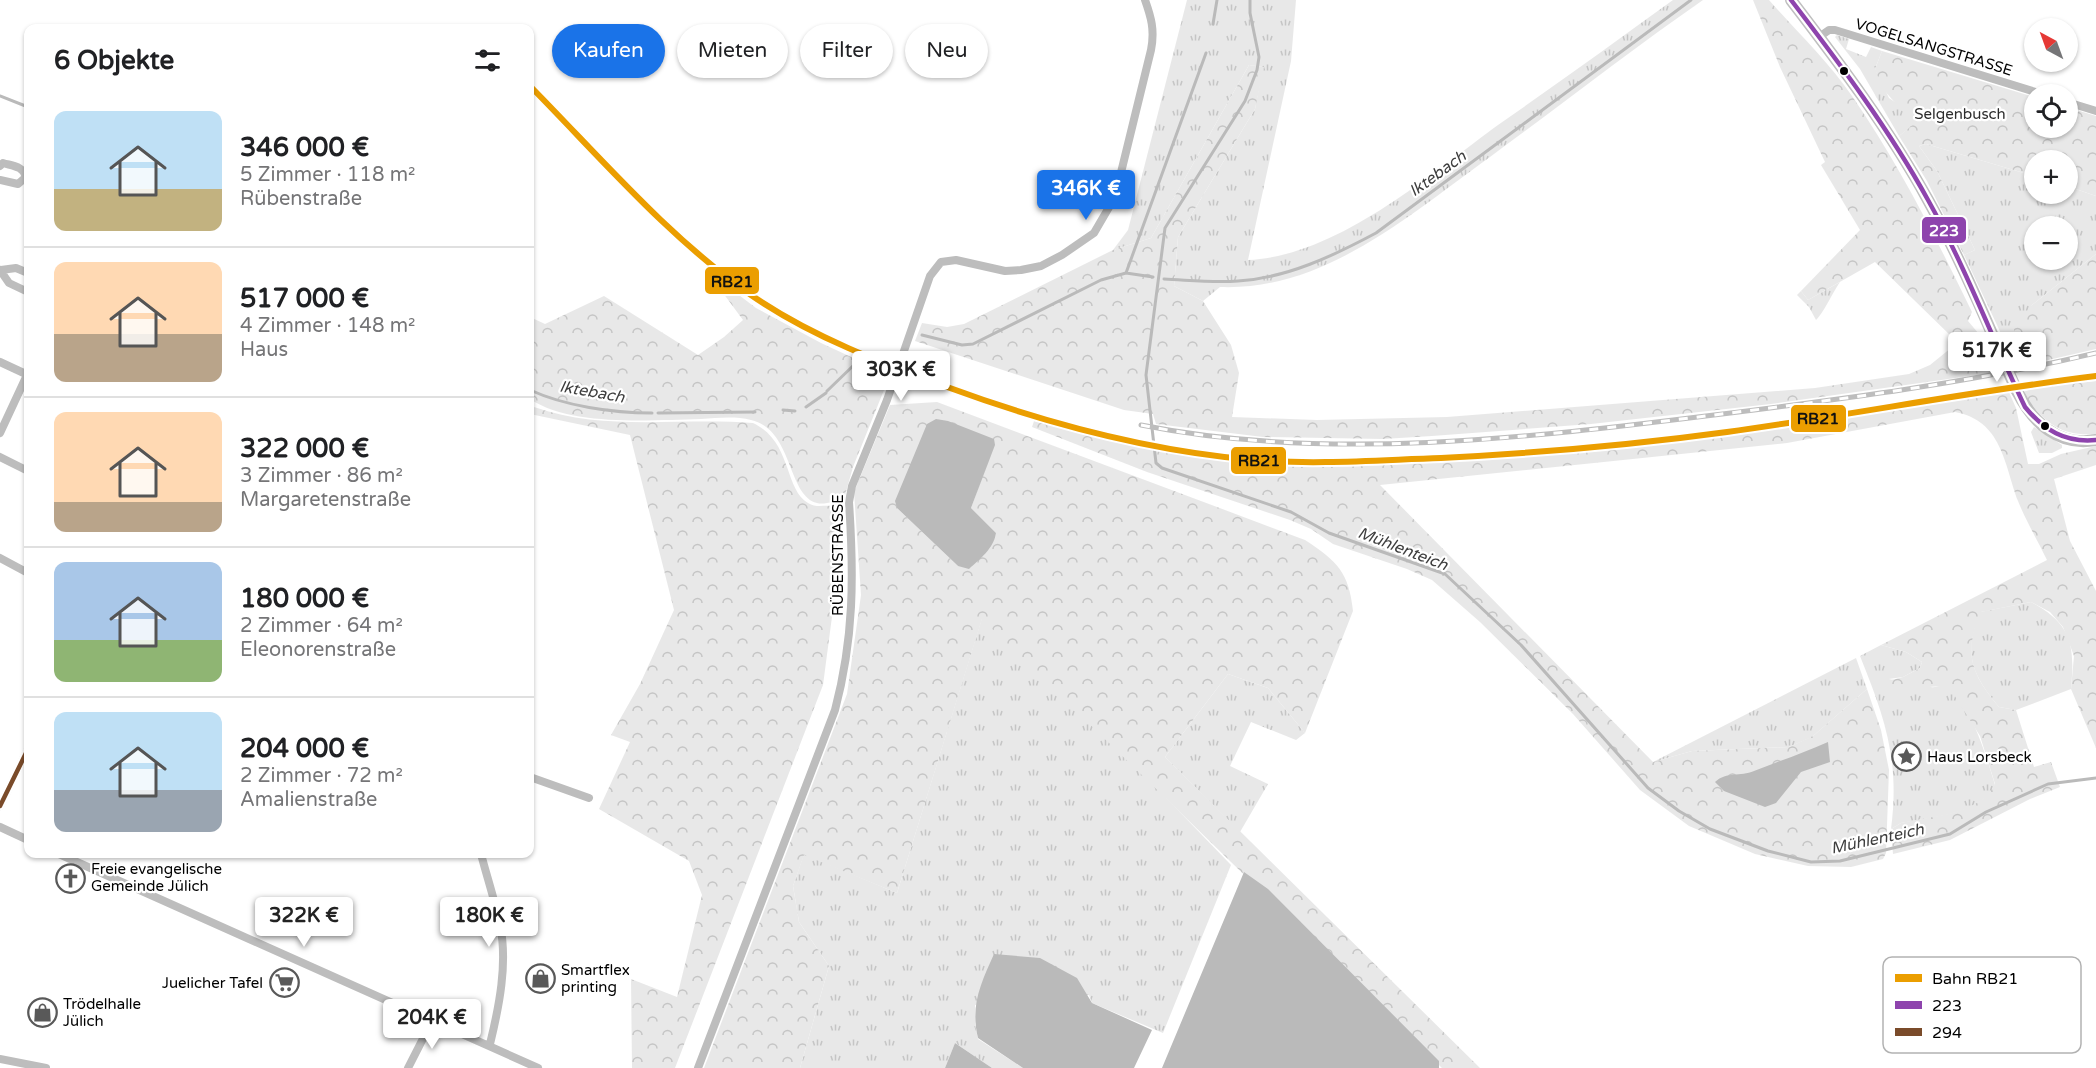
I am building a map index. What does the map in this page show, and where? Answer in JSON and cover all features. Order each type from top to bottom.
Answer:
[{"type":"main road","points":[[1791,0],[1858,90],[1928,198],[2030,413],[2047,430],[2074,441],[2096,440]]},
{"type":"street","name":"RÜBENSTRASSE","points":[[698,1068],[835,710],[847,658],[853,609],[849,502],[852,486],[895,379],[930,276],[941,262],[956,260],[1005,271],[1041,266],[1080,245],[1094,233],[1115,197],[1151,50],[1151,13],[1145,0]]},
{"type":"street","name":"VOGELSANGSTRASSE","points":[[1819,37],[1829,30],[1835,30],[2024,88]]},
{"type":"street","points":[[2078,105],[2096,111]]},
{"type":"street","points":[[0,166],[3,163],[24,171]]},
{"type":"street","points":[[0,180],[18,184],[24,179]]},
{"type":"street","points":[[24,271],[16,268],[0,270],[9,283],[24,290]]},
{"type":"street","points":[[0,362],[24,373]]},
{"type":"street","points":[[0,433],[24,383]]},
{"type":"street","points":[[0,457],[24,469]]},
{"type":"street","points":[[0,558],[24,571]]},
{"type":"street","points":[[0,806],[24,757]]},
{"type":"street","points":[[534,778],[589,798]]},
{"type":"street","points":[[0,827],[24,838]]},
{"type":"street","points":[[68,858],[490,1044],[538,1068]]},
{"type":"street","points":[[482,858],[501,926],[502,943],[499,1004],[490,1044]]},
{"type":"street","points":[[408,1068],[433,1019]]},
{"type":"street","points":[[0,1059],[46,1068]]},
{"type":"green space","points":[[1187,0],[1296,0],[1291,61],[1248,260],[1281,255],[1315,244],[1348,229],[1412,189],[1673,0],[1703,0],[1397,225],[1364,245],[1330,263],[1295,277],[1258,285],[1220,287],[1203,301],[1174,286],[1178,237],[1255,109],[1263,67],[1249,65],[1151,238],[1113,250],[1128,230]]},
{"type":"green space","points":[[1753,0],[1769,0],[1812,47],[1852,96],[1886,148],[1972,312],[1968,321],[1979,334],[1993,365],[1991,373],[1771,404],[1591,424],[1383,439],[1263,437],[1156,424],[1153,414],[1124,410],[915,341],[922,323],[947,327],[964,324],[1113,250],[1151,238],[1249,65],[1264,67],[1255,109],[1178,237],[1174,286],[1203,301],[1231,345],[1239,373],[1232,417],[1317,420],[1447,417],[1815,388],[1909,374],[1930,365],[1951,348],[1952,337],[1875,262],[1808,300],[1801,291],[1860,230],[1821,165],[1825,162],[1780,67]]},
{"type":"green space","points":[[1837,35],[1849,39],[1846,49],[1866,57],[1871,47],[1882,51],[1875,69],[1889,98],[1901,106],[1915,124],[1899,136],[1860,69],[1835,37]]},
{"type":"green space","name":"Selgenbusch","points":[[1882,51],[2024,94],[2024,138],[2078,138],[2078,110],[2096,116],[2096,196],[2078,190],[2078,150],[2024,150],[2024,173],[1926,144],[1919,146],[1937,171],[1975,250],[1964,255],[1927,181],[1899,136],[1914,124],[1882,88],[1875,69]]},
{"type":"green space","points":[[1926,144],[2024,173],[2024,204],[2078,204],[2078,190],[2096,196],[2096,254],[2078,268],[2078,216],[2024,216],[2024,270],[2076,270],[2032,305],[2015,347],[2026,365],[2013,359],[1964,255],[1975,250],[1937,171],[1919,146]]},
{"type":"green space","points":[[2096,254],[2096,349],[2026,365],[2015,347],[2014,327],[2032,305]]},
{"type":"green space","points":[[706,270],[756,308],[821,343],[890,375],[853,467],[844,499],[830,503],[817,503],[807,498],[775,436],[765,426],[751,420],[589,418],[547,408],[534,401],[534,319],[545,324],[604,296],[698,355],[743,320]]},
{"type":"green space","points":[[1840,282],[1816,320],[1809,307],[1797,295],[1801,291],[1808,300]]},
{"type":"green space","points":[[2096,381],[2096,434],[2072,433],[2053,425],[2037,411],[2023,392],[2037,387]]},
{"type":"green space","points":[[2008,390],[2016,408],[2028,464],[2039,464],[2061,454],[2096,446],[2096,465],[2054,479],[2070,541],[2096,591],[2096,748],[2071,689],[2074,656],[2063,627],[2050,612],[2031,602],[1981,612],[1975,626],[1971,651],[1976,673],[1999,707],[2016,710],[2034,767],[2051,762],[2060,787],[2030,799],[1950,840],[1893,854],[1891,829],[1901,823],[1940,816],[1967,808],[1988,794],[1995,784],[1980,736],[1951,690],[1934,686],[1898,692],[1880,688],[1880,683],[1903,677],[1920,668],[1922,662],[1906,652],[1881,645],[2047,560],[2018,501],[1999,446],[1983,424],[1955,412],[1787,443],[1380,485],[1653,762],[1692,751],[1789,747],[1813,736],[1867,689],[1881,730],[1889,770],[1886,853],[1883,859],[1851,867],[1808,866],[1755,854],[1689,826],[1640,790],[1573,714],[1480,622],[1432,580],[1333,544],[1311,529],[1290,520],[1147,472],[1032,427],[1034,421],[1097,437],[1207,458],[1268,464],[1531,455],[1850,415]]},
{"type":"green space","points":[[937,402],[1305,540],[1333,561],[1340,569],[1348,586],[1353,611],[1305,733],[1268,688],[1228,674],[1165,757],[1480,1068],[1442,1068],[982,619],[897,893],[804,855],[793,886],[799,922],[829,966],[800,1068],[704,1068],[847,694],[861,595],[854,492],[890,405]],"holes":[[[994,439],[994,445],[971,508],[996,533],[995,538],[958,566],[897,508]]]},
{"type":"green space","points":[[534,407],[561,415],[615,421],[753,423],[766,431],[775,441],[800,496],[811,505],[831,506],[840,556],[823,685],[675,1068],[632,1068],[631,979],[677,997],[702,895],[689,861],[599,809],[630,742],[611,735],[640,684],[674,610],[630,435],[534,415]]},
{"type":"green space","points":[[2034,427],[2062,445],[2062,448],[2052,453],[2039,453],[2031,432]]},
{"type":"green space","points":[[2031,602],[2055,619],[2068,637],[2072,660],[2071,689],[2016,710],[1999,707],[1976,673],[1971,651],[1975,626],[1980,612]]},
{"type":"green space","points":[[982,618],[1144,775],[1231,865],[1163,1033],[1092,1003],[1089,995],[975,1005],[978,1039],[1023,1068],[992,1068],[955,1043],[945,1068],[800,1068],[829,966],[799,922],[793,886],[804,854],[897,893]]},
{"type":"green space","points":[[1881,645],[1906,652],[1922,662],[1920,668],[1903,677],[1889,679],[1926,687],[1945,686],[1953,691],[1969,714],[1995,785],[1978,803],[1954,813],[1901,823],[1891,829],[1892,761],[1877,700],[1860,656]]},
{"type":"green space","points":[[1856,658],[1867,689],[1812,737],[1789,747],[1692,751],[1653,762]]},
{"type":"green space","points":[[1228,674],[1268,688],[1305,733],[1296,740],[1251,722],[1230,766],[1268,784],[1240,832],[1165,757]]},
{"type":"shaded area","points":[[936,419],[948,421],[994,439],[995,445],[971,508],[996,533],[989,548],[969,569],[958,566],[897,508],[895,501],[927,424]]},
{"type":"shaded area","points":[[1828,742],[1830,762],[1801,772],[1776,803],[1765,807],[1724,791],[1715,782],[1724,776],[1754,771]]},
{"type":"shaded area","points":[[1244,872],[1268,889],[1439,1061],[1439,1068],[1162,1068]]},
{"type":"shaded area","points":[[994,954],[1040,958],[1077,978],[1092,1003],[1152,1030],[1134,1068],[1023,1068],[978,1038],[976,1005],[981,985]]},
{"type":"shaded area","points":[[955,1043],[992,1068],[945,1068]]},
{"type":"waterway","points":[[1213,24],[1217,0]]},
{"type":"waterway","name":"Mühlenteich","points":[[1250,0],[1250,13],[1259,57],[1257,70],[1245,101],[1165,228],[1146,375],[1156,463],[1162,468],[1291,512],[1329,533],[1445,574],[1521,645],[1648,788],[1679,811],[1710,829],[1768,851],[1811,862],[1840,861],[1950,834],[1986,812],[2048,784],[2096,778]]},
{"type":"waterway","name":"Iktebach","points":[[1164,279],[1210,282],[1256,279],[1292,271],[1326,258],[1376,233],[1691,0]]},
{"type":"waterway","points":[[1126,273],[1206,53]]},
{"type":"waterway","name":"Iktebach","points":[[0,96],[24,105]]},
{"type":"waterway","name":"Iktebach","points":[[922,335],[962,345],[973,344],[1101,280],[1126,273],[1153,277]]},
{"type":"waterway","name":"Iktebach","points":[[827,391],[856,363]]},
{"type":"waterway","name":"Iktebach","points":[[534,392],[589,408],[652,413]]},
{"type":"waterway","name":"Iktebach","points":[[806,407],[826,393]]},
{"type":"waterway","name":"Iktebach","points":[[783,410],[795,411]]},
{"type":"waterway","name":"Iktebach","points":[[658,413],[755,412]]},
{"type":"railway","points":[[1141,425],[1211,436],[1283,442],[1355,444],[1500,438],[1644,424],[1858,396],[1954,382],[2096,353]]},
{"type":"rail line","name":"RB21","points":[[534,90],[636,196],[691,248],[751,295],[798,324],[873,359],[987,401],[1100,434],[1176,450],[1254,460],[1301,462],[1441,458],[1549,451],[1727,432],[2096,376]]},
{"type":"transit line","name":"223","points":[[1791,0],[1863,97],[1913,174],[1954,250],[2025,407],[2040,422],[2056,433],[2074,439],[2096,440]]},
{"type":"transit line","name":"294","points":[[0,806],[24,757]]},
{"type":"place","name":"Haus Lorsbeck","points":[[1906,757]]},
{"type":"place","name":"Freie evangelische Gemeinde Jülich","points":[[70,878]]},
{"type":"place","name":"Smartflex printing","points":[[540,979]]},
{"type":"place","name":"Juelicher Tafel","points":[[284,983]]},
{"type":"place","name":"Trödelhalle Jülich","points":[[42,1013]]}]
